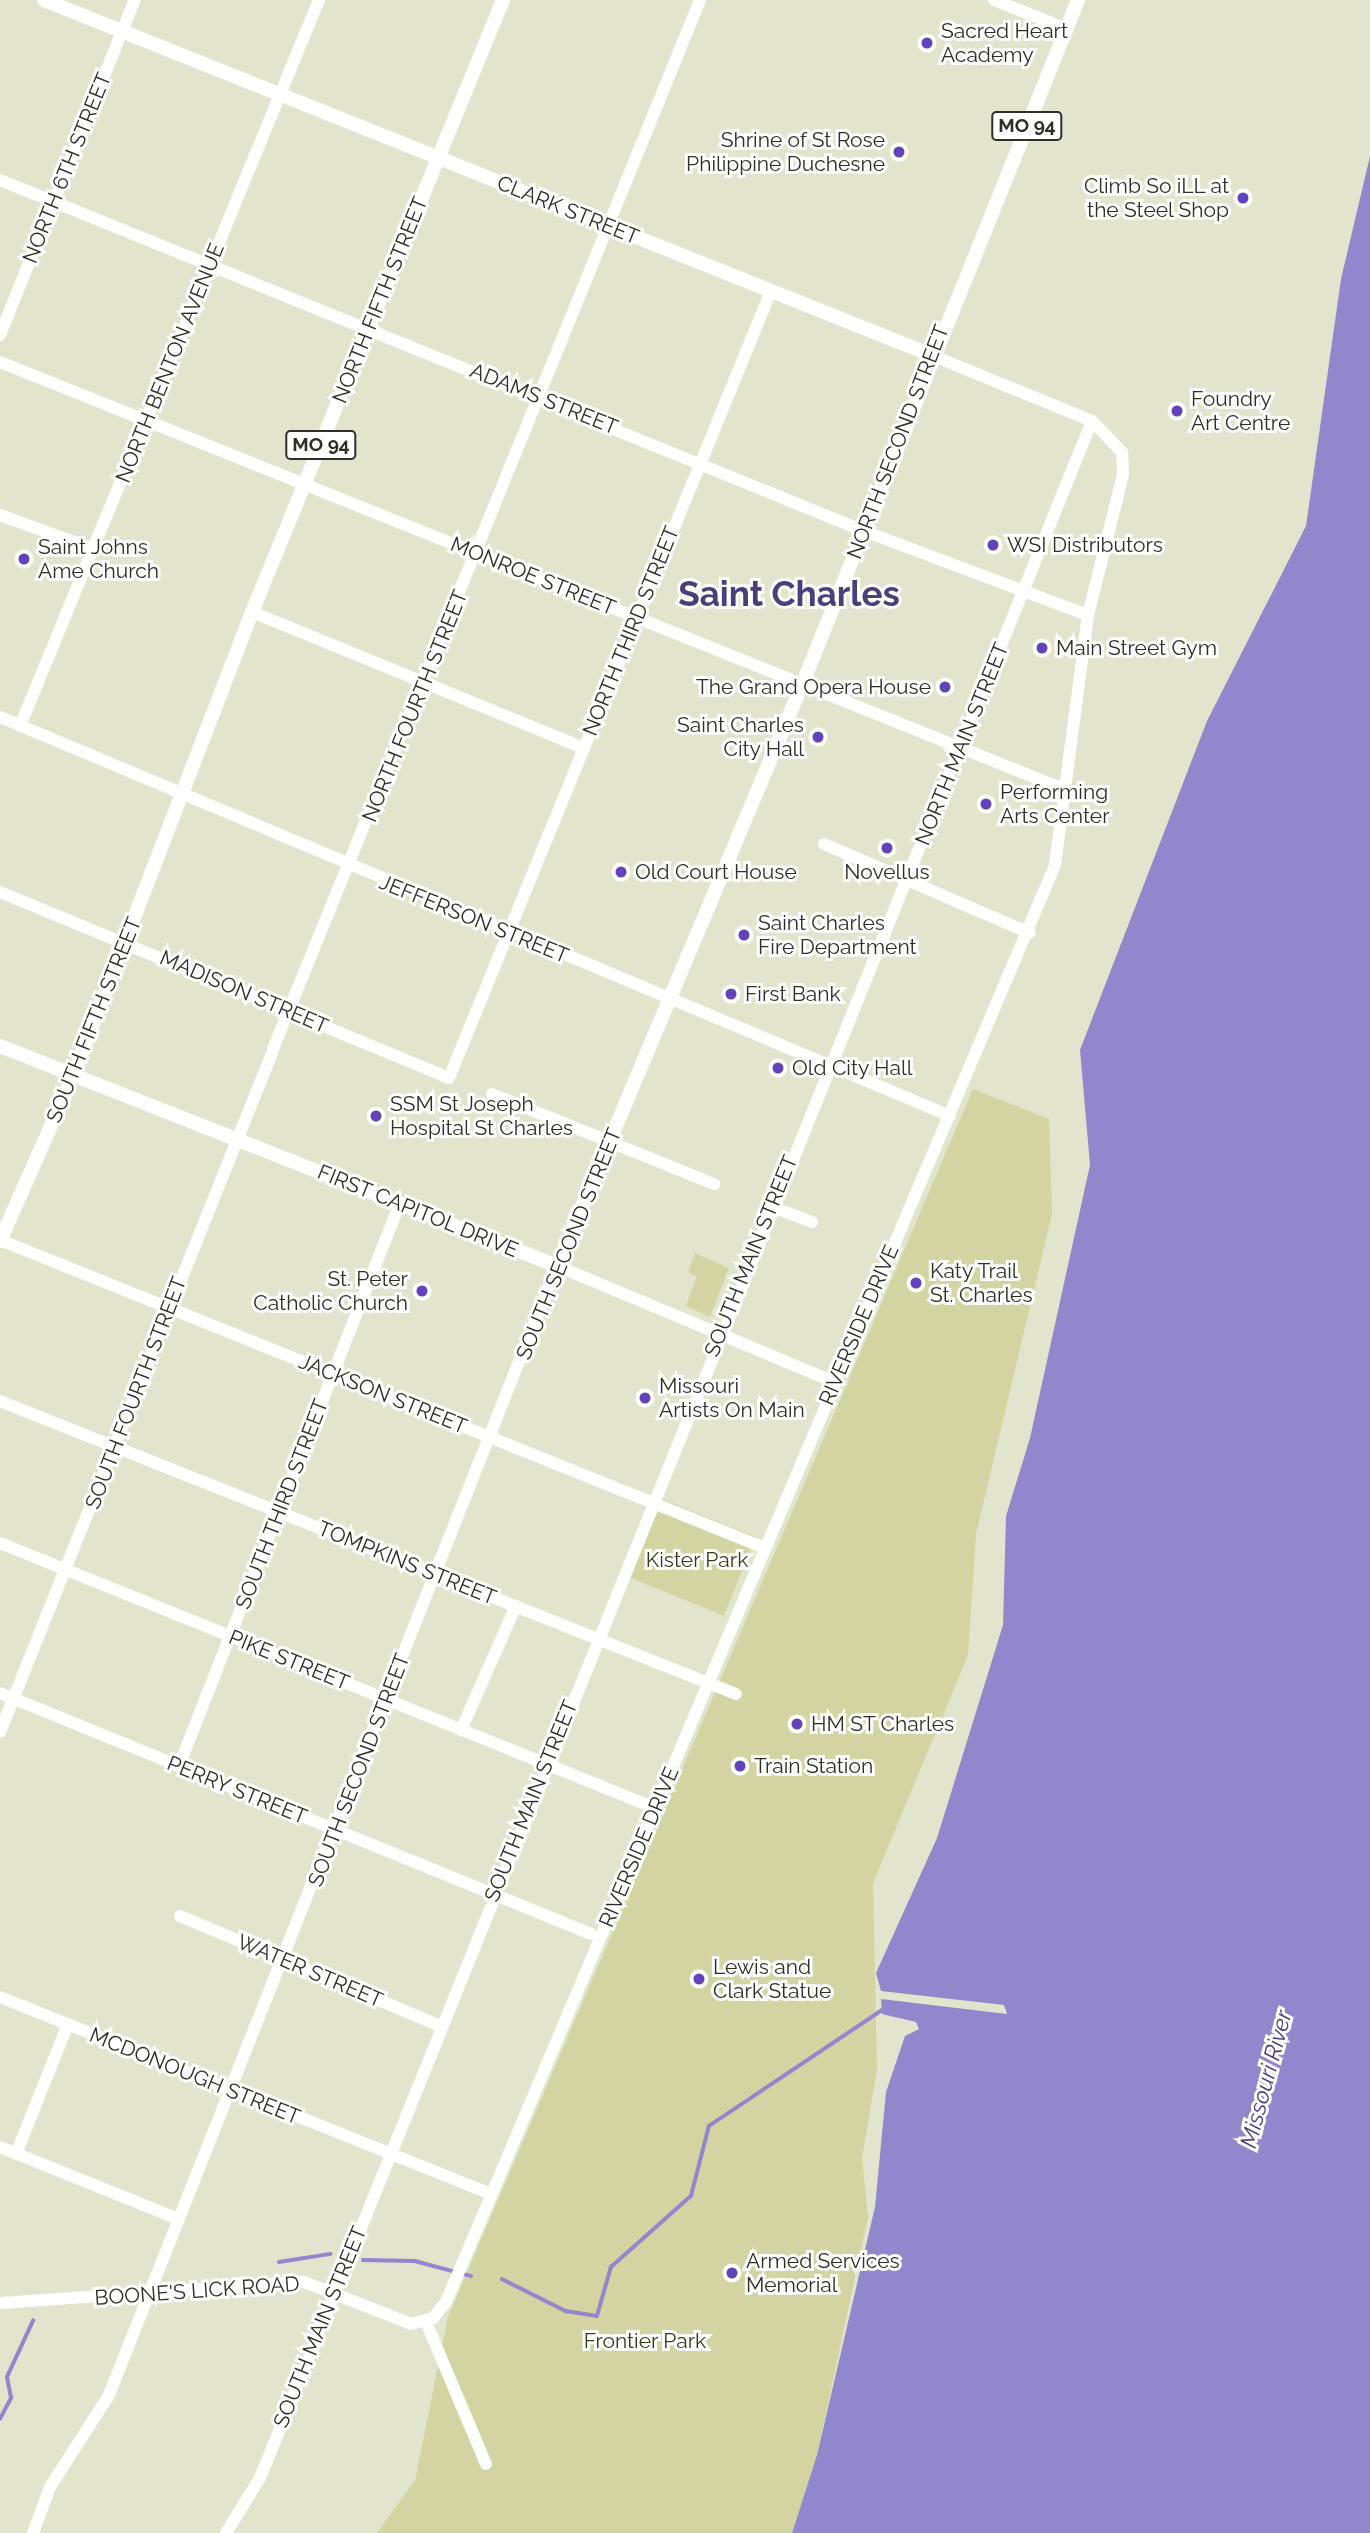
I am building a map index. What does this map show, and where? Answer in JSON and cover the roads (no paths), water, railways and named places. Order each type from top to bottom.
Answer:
[{"type":"main road","name":"CLARK STREET","points":[[44,0],[931,355]]},
{"type":"main road","name":"NORTH FIFTH STREET","points":[[182,796],[252,612],[371,329],[503,0]]},
{"type":"main road","name":"NORTH SECOND STREET","points":[[668,999],[802,685],[931,355],[1078,0]]},
{"type":"main road","name":"SOUTH FIFTH STREET","points":[[0,1241],[73,1076],[182,796]]},
{"type":"main road","name":"SOUTH SECOND STREET","points":[[557,1266],[668,999]]},
{"type":"main road","name":"FIRST CAPITOL DRIVE","points":[[0,1046],[557,1266]]},
{"type":"street","name":"NORTH 6TH STREET","points":[[0,335],[135,0]]},
{"type":"street","name":"NORTH BENTON AVENUE","points":[[20,726],[319,0]]},
{"type":"street","name":"NORTH FOURTH STREET","points":[[349,867],[700,0]]},
{"type":"street","points":[[994,0],[1067,29]]},
{"type":"street","name":"ADAMS STREET","points":[[0,180],[539,396],[864,531],[1088,615]]},
{"type":"street","name":"NORTH THIRD STREET","points":[[507,933],[771,291]]},
{"type":"street","name":"CLARK STREET","points":[[931,355],[1092,421]]},
{"type":"street","name":"MONROE STREET","points":[[0,362],[1066,790]]},
{"type":"street","name":"NORTH MAIN STREET","points":[[830,1066],[1092,421]]},
{"type":"street","name":"RIVERSIDE DRIVE","points":[[426,2322],[448,2297],[834,1382],[1030,933],[1055,865],[1088,615],[1124,464],[1117,442],[1092,421]]},
{"type":"street","points":[[0,515],[94,549]]},
{"type":"street","points":[[252,612],[583,748]]},
{"type":"street","name":"JEFFERSON STREET","points":[[0,717],[349,867],[950,1116]]},
{"type":"street","points":[[824,844],[1030,933]]},
{"type":"street","name":"SOUTH FOURTH STREET","points":[[0,1732],[68,1570],[169,1308],[349,867]]},
{"type":"street","name":"MADISON STREET","points":[[0,892],[449,1078],[507,933]]},
{"type":"street","name":"SOUTH MAIN STREET","points":[[226,2533],[260,2478],[718,1333],[830,1066]]},
{"type":"street","points":[[492,1094],[611,1139],[714,1184]]},
{"type":"street","name":"SOUTH THIRD STREET","points":[[179,1766],[400,1203]]},
{"type":"street","points":[[770,1206],[812,1222]]},
{"type":"street","name":"JACKSON STREET","points":[[0,1241],[652,1499],[765,1548]]},
{"type":"street","name":"FIRST CAPITOL DRIVE","points":[[557,1266],[834,1382]]},
{"type":"street","name":"SOUTH SECOND STREET","points":[[33,2533],[50,2487],[109,2395],[337,1830],[385,1698],[557,1266]]},
{"type":"street","name":"TOMPKINS STREET","points":[[0,1401],[736,1694]]},
{"type":"street","name":"PIKE STREET","points":[[0,1543],[655,1808]]},
{"type":"street","points":[[461,1730],[516,1606]]},
{"type":"street","name":"PERRY STREET","points":[[0,1693],[591,1934]]},
{"type":"street","name":"WATER STREET","points":[[180,1916],[283,1964],[441,2026]]},
{"type":"street","name":"MCDONOUGH STREET","points":[[0,1997],[491,2194]]},
{"type":"street","points":[[16,2154],[68,2024]]},
{"type":"street","points":[[0,2147],[178,2219]]},
{"type":"street","name":"BOONE'S LICK ROAD","points":[[0,2303],[147,2296],[292,2282],[334,2291],[404,2324],[426,2322]]},
{"type":"street","points":[[426,2322],[485,2464]]},
{"type":"water","name":"Missouri River","points":[[1370,156],[1370,2533],[792,2533],[817,2455],[875,2207],[886,2092],[905,2036],[919,2029],[916,2022],[882,2014],[881,1999],[1007,2014],[1004,2005],[881,1991],[876,1973],[937,1838],[1003,1625],[1006,1516],[1030,1438],[1090,1165],[1080,1050],[1207,721],[1306,526],[1341,279]]},
{"type":"waterway","points":[[502,2279],[566,2311],[597,2316],[611,2267],[691,2196],[709,2126],[885,2008]]},
{"type":"waterway","points":[[279,2262],[330,2254]]},
{"type":"waterway","points":[[363,2260],[415,2261],[471,2276]]},
{"type":"waterway","points":[[0,2419],[11,2398],[7,2377],[33,2321]]},
{"type":"place","name":"Sacred Heart Academy","points":[[927,43]]},
{"type":"place","name":"Shrine of St Rose Philippine Duchesne","points":[[899,152]]},
{"type":"place","name":"Climb So iLL at the Steel Shop","points":[[1243,198]]},
{"type":"place","name":"Foundry Art Centre","points":[[1177,411]]},
{"type":"place","name":"WSI Distributors","points":[[993,545]]},
{"type":"place","name":"Saint Johns Ame Church","points":[[24,559]]},
{"type":"place","name":"Main Street Gym","points":[[1042,648]]},
{"type":"place","name":"The Grand Opera House","points":[[945,687]]},
{"type":"place","name":"Saint Charles City Hall","points":[[818,737]]},
{"type":"place","name":"Performing Arts Center","points":[[986,804]]},
{"type":"place","name":"Novellus","points":[[887,848]]},
{"type":"place","name":"Old Court House","points":[[621,872]]},
{"type":"place","name":"Saint Charles Fire Department","points":[[744,935]]},
{"type":"place","name":"First Bank","points":[[731,994]]},
{"type":"place","name":"Old City Hall","points":[[778,1068]]},
{"type":"place","name":"SSM St Joseph Hospital St Charles","points":[[376,1116]]},
{"type":"place","name":"Katy Trail St. Charles","points":[[916,1283]]},
{"type":"place","name":"St. Peter Catholic Church","points":[[422,1291]]},
{"type":"place","name":"Missouri Artists On Main","points":[[645,1398]]},
{"type":"place","name":"HM ST Charles","points":[[797,1724]]},
{"type":"place","name":"Train Station","points":[[740,1766]]},
{"type":"place","name":"Lewis and Clark Statue","points":[[699,1979]]},
{"type":"place","name":"Armed Services Memorial","points":[[732,2273]]},
{"type":"district","name":"Saint Charles","points":[[789,594]]},
{"type":"park label","name":"Kister Park","points":[[697,1560]]},
{"type":"park label","name":"Frontier Park","points":[[645,2341]]}]
